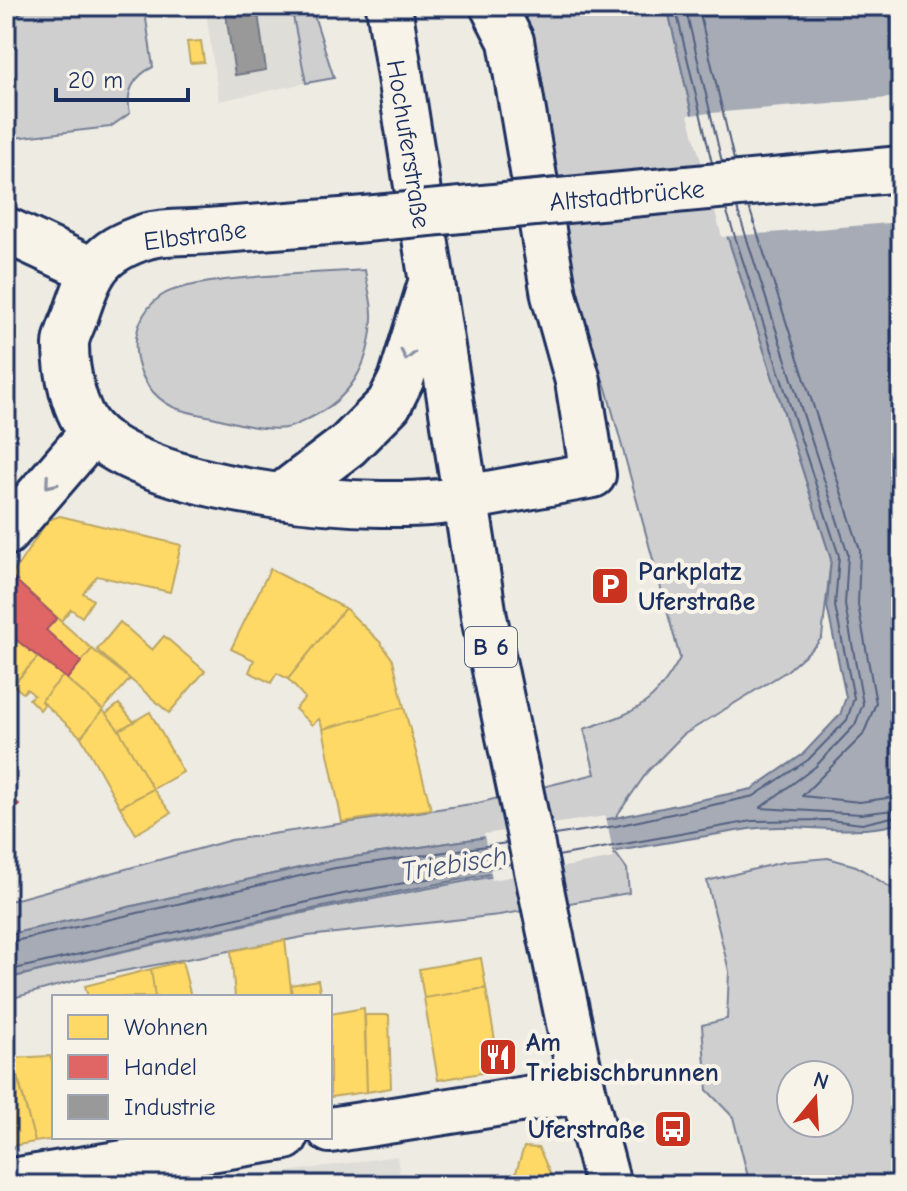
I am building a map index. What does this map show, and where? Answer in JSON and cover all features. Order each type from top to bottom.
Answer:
[{"type":"main road","name":"Hochuferstraße","points":[[389,6],[432,281]]},
{"type":"main road","points":[[6,230],[92,270],[65,343],[77,410],[93,432],[134,459],[184,475],[281,496],[334,503],[434,505],[593,475],[578,381],[554,295],[511,41],[493,6]]},
{"type":"main road","name":"Altstadtbrücke","points":[[354,220],[901,169]]},
{"type":"main road","name":"Elbstraße","points":[[92,270],[108,254],[149,236],[354,220]]},
{"type":"main road","points":[[281,496],[348,445],[389,404],[401,380],[432,281]]},
{"type":"main road","name":"B 6","points":[[432,281],[484,617],[583,1090],[608,1185]]},
{"type":"main road","points":[[6,533],[93,432]]},
{"type":"main road","points":[[332,1130],[583,1090]]},
{"type":"main road","points":[[6,1182],[272,1139]]},
{"type":"shaded area","points":[[30,6],[179,6],[145,12],[153,67],[132,86],[130,113],[110,127],[6,139],[6,25]]},
{"type":"shaded area","points":[[205,6],[291,6],[306,83],[219,101]]},
{"type":"shaded area","points":[[291,6],[311,6],[334,78],[306,83]]},
{"type":"shaded area","points":[[518,6],[667,6],[702,157],[831,559],[822,637],[787,671],[683,735],[648,771],[615,818],[334,860],[6,935],[6,902],[231,840],[478,803],[595,774],[584,729],[641,706],[661,688],[680,658],[606,388],[566,282]]},
{"type":"shaded area","points":[[365,270],[372,318],[362,365],[347,391],[336,401],[297,424],[278,429],[261,428],[178,409],[159,398],[140,370],[136,338],[140,322],[148,308],[161,296],[176,289],[227,280]]},
{"type":"shaded area","points":[[616,854],[627,869],[629,893],[499,915],[308,936],[81,979],[6,1000],[6,979],[310,911]]},
{"type":"shaded area","points":[[828,858],[856,866],[901,894],[901,1185],[750,1185],[733,1117],[707,1090],[702,1025],[727,1019],[729,971],[707,881],[783,862]]},
{"type":"shaded area","points":[[397,1156],[401,1185],[194,1185],[217,1182]]},
{"type":"water","name":"Triebisch","points":[[667,6],[901,6],[901,830],[893,825],[857,829],[767,827],[656,844],[283,915],[6,979],[6,935],[334,860],[615,818],[752,789],[802,755],[840,715],[846,697],[827,606],[831,559],[702,157]]},
{"type":"pier","points":[[901,97],[901,222],[722,237],[688,115]]},
{"type":"pier","points":[[606,816],[614,858],[492,880],[484,834]]},
{"type":"building: Wohnen","points":[[201,41],[204,62],[190,63],[187,42]]},
{"type":"building: Wohnen","points":[[60,516],[181,545],[170,592],[97,576],[83,593],[93,600],[82,617],[71,609],[61,621],[11,576],[48,520]]},
{"type":"building: Wohnen","points":[[270,569],[345,608],[288,679],[277,673],[271,683],[249,672],[254,660],[231,649]]},
{"type":"building: Wohnen","points":[[345,608],[380,642],[393,660],[404,707],[323,729],[319,719],[312,725],[295,709],[305,698],[288,679]]},
{"type":"building: Wohnen","points":[[57,618],[92,649],[81,662],[46,630]]},
{"type":"building: Wohnen","points":[[120,622],[152,650],[164,636],[205,671],[169,713],[97,650]]},
{"type":"building: Wohnen","points":[[6,632],[38,657],[6,692]]},
{"type":"building: Wohnen","points":[[92,649],[130,679],[103,710],[67,679]]},
{"type":"building: Wohnen","points":[[38,657],[63,676],[41,701],[45,704],[40,710],[29,699],[34,695],[27,689],[23,693],[13,685]]},
{"type":"building: Wohnen","points":[[63,676],[103,710],[81,737],[41,701]]},
{"type":"building: Wohnen","points":[[119,704],[134,722],[119,730],[106,714]]},
{"type":"building: Wohnen","points":[[404,707],[431,809],[342,822],[323,729]]},
{"type":"building: Wohnen","points":[[103,710],[119,730],[153,789],[120,807],[81,737]]},
{"type":"building: Wohnen","points":[[150,712],[183,772],[153,789],[119,730]]},
{"type":"building: Wohnen","points":[[153,789],[171,813],[136,834],[120,807]]},
{"type":"building: Wohnen","points":[[285,940],[292,995],[235,995],[231,951]]},
{"type":"building: Wohnen","points":[[481,958],[486,988],[424,998],[419,969]]},
{"type":"building: Wohnen","points":[[182,961],[190,995],[155,995],[151,969]]},
{"type":"building: Wohnen","points":[[151,969],[155,995],[87,995],[85,986]]},
{"type":"building: Wohnen","points":[[318,980],[321,995],[292,995],[291,985]]},
{"type":"building: Wohnen","points":[[486,988],[500,1070],[438,1080],[424,998]]},
{"type":"building: Wohnen","points":[[364,1008],[367,1092],[332,1097],[332,1014]]},
{"type":"building: Wohnen","points":[[365,1015],[389,1015],[391,1088],[367,1092]]},
{"type":"building: Wohnen","points":[[50,1056],[52,1139],[57,1139],[35,1142],[13,1058]]},
{"type":"building: Wohnen","points":[[16,1072],[35,1142],[6,1147],[6,1074]]},
{"type":"building: Wohnen","points":[[524,1147],[539,1148],[555,1185],[512,1185]]},
{"type":"building: Handel","points":[[11,576],[57,618],[46,630],[81,662],[67,679],[6,632],[6,582]]},
{"type":"building: Handel","points":[[6,793],[19,805],[6,820]]},
{"type":"building: Industrie","points":[[257,6],[266,70],[235,75],[225,8]]},
{"type":"place","name":"Parkplatz Uferstraße","points":[[610,586]]},
{"type":"place","name":"Am Triebischbrunnen","points":[[498,1057]]},
{"type":"place","name":"Uferstraße","points":[[673,1129]]}]
